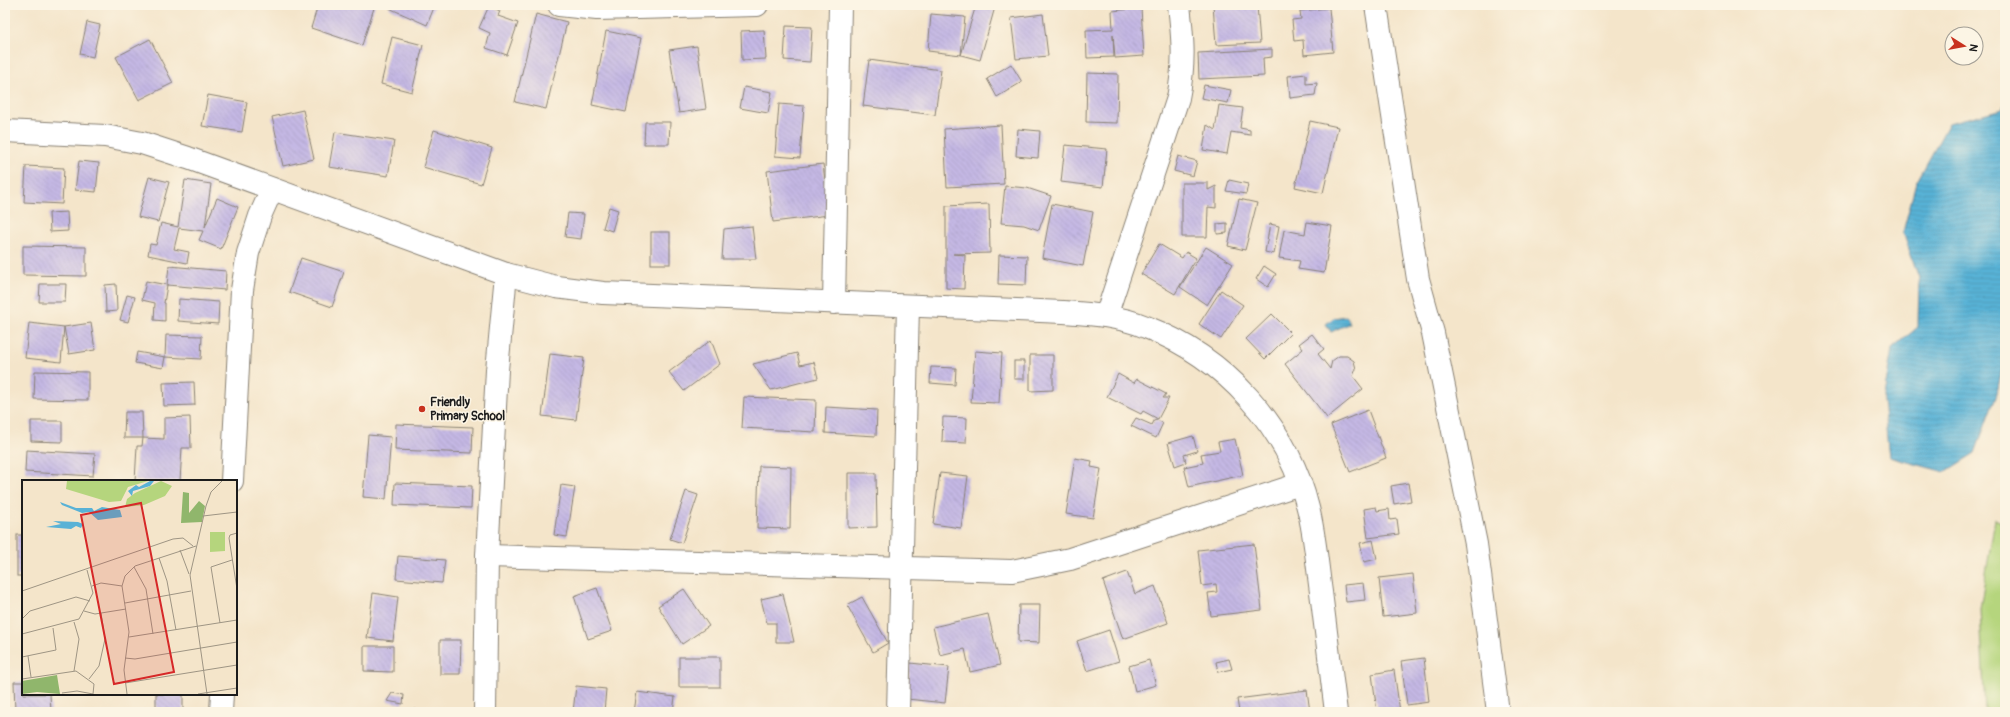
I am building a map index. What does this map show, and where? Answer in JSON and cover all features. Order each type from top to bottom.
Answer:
[{"type":"street","points":[[559,5],[597,9],[757,5]]},
{"type":"street","points":[[834,303],[840,5]]},
{"type":"street","points":[[1106,316],[1178,98],[1183,74],[1184,48],[1179,5]]},
{"type":"street","points":[[1376,5],[1418,279],[1433,333],[1476,544],[1498,712]]},
{"type":"street","points":[[5,131],[105,136],[142,143],[272,188],[506,274],[556,287],[603,294],[1063,312],[1106,316],[1146,327],[1185,345],[1216,366],[1249,397],[1273,430],[1294,467],[1308,507],[1315,546],[1336,712]]},
{"type":"street","points":[[232,480],[242,290],[248,253],[260,216],[272,188]]},
{"type":"street","points":[[485,712],[487,556],[497,370],[506,274]]},
{"type":"street","points":[[898,712],[908,306]]},
{"type":"street","points":[[487,556],[1012,570],[1070,559],[1300,484]]},
{"type":"street","points":[[221,712],[222,695]]},
{"type":"green space","points":[[1995,519],[2005,524],[2005,712],[1985,712],[1980,609]]},
{"type":"water","points":[[2005,105],[2005,352],[1997,393],[1975,453],[1945,472],[1889,457],[1883,401],[1892,349],[1918,327],[1919,278],[1903,232],[1916,183],[1949,123],[2002,109]]},
{"type":"water","points":[[1346,316],[1350,323],[1331,332],[1326,324],[1334,318]]},
{"type":"building","points":[[318,5],[375,5],[362,45],[311,28]]},
{"type":"building","points":[[391,5],[435,5],[427,25],[389,8]]},
{"type":"building","points":[[976,5],[995,7],[980,60],[961,55]]},
{"type":"building","points":[[1213,5],[1257,5],[1260,43],[1216,45]]},
{"type":"building","points":[[489,6],[500,11],[498,16],[518,23],[507,55],[486,48],[490,33],[479,28]]},
{"type":"building","points":[[1141,8],[1144,56],[1115,58],[1113,35],[1114,57],[1087,58],[1086,30],[1113,29],[1112,11]]},
{"type":"building","points":[[1329,8],[1333,52],[1304,55],[1303,40],[1294,41],[1292,20],[1301,19],[1300,11]]},
{"type":"building","points":[[536,14],[567,22],[546,109],[515,102]]},
{"type":"building","points":[[931,14],[965,17],[961,55],[928,51]]},
{"type":"building","points":[[1043,14],[1048,56],[1016,59],[1011,18]]},
{"type":"building","points":[[87,22],[100,25],[93,57],[80,54]]},
{"type":"building","points":[[786,26],[812,27],[810,62],[784,60]]},
{"type":"building","points":[[764,30],[766,59],[742,60],[741,31]]},
{"type":"building","points":[[606,31],[641,38],[626,112],[592,105]]},
{"type":"building","points":[[392,37],[423,45],[412,92],[381,84]]},
{"type":"building","points":[[150,39],[173,83],[139,100],[116,57]]},
{"type":"building","points":[[697,46],[706,109],[679,113],[669,50]]},
{"type":"building","points":[[1272,49],[1272,57],[1263,58],[1264,76],[1199,79],[1198,53]]},
{"type":"building","points":[[869,60],[941,70],[935,115],[863,106]]},
{"type":"building","points":[[1011,64],[1022,82],[997,97],[987,79]]},
{"type":"building","points":[[1087,73],[1118,74],[1117,123],[1086,122]]},
{"type":"building","points":[[1306,74],[1306,84],[1317,83],[1315,95],[1290,98],[1288,76]]},
{"type":"building","points":[[1204,85],[1231,90],[1228,103],[1201,98]]},
{"type":"building","points":[[744,87],[772,92],[768,113],[740,108]]},
{"type":"building","points":[[208,95],[247,102],[242,132],[202,126]]},
{"type":"building","points":[[779,104],[804,106],[800,158],[775,156]]},
{"type":"building","points":[[1219,105],[1243,108],[1240,128],[1250,130],[1250,135],[1231,132],[1227,154],[1203,150],[1207,125],[1215,130]]},
{"type":"building","points":[[303,110],[314,159],[283,166],[272,117]]},
{"type":"building","points":[[1310,121],[1338,127],[1323,193],[1295,187]]},
{"type":"building","points":[[645,122],[670,122],[669,144],[644,144]]},
{"type":"building","points":[[1001,125],[1004,184],[947,187],[944,129]]},
{"type":"building","points":[[1018,129],[1040,131],[1038,158],[1016,156]]},
{"type":"building","points":[[434,130],[492,148],[481,184],[423,167]]},
{"type":"building","points":[[335,132],[394,141],[388,176],[329,167]]},
{"type":"building","points":[[1065,145],[1107,149],[1103,187],[1061,182]]},
{"type":"building","points":[[1178,156],[1197,161],[1193,176],[1174,171]]},
{"type":"building","points":[[79,161],[99,163],[96,192],[75,190]]},
{"type":"building","points":[[823,164],[829,215],[773,222],[767,171]]},
{"type":"building","points":[[26,166],[64,168],[62,204],[24,202]]},
{"type":"building","points":[[149,177],[169,182],[158,222],[138,217]]},
{"type":"building","points":[[185,180],[211,184],[205,227],[217,198],[238,207],[221,249],[199,240],[203,231],[179,228],[174,249],[189,252],[187,263],[148,255],[150,244],[156,245],[161,223],[178,227]]},
{"type":"building","points":[[1229,180],[1248,184],[1246,194],[1226,191]]},
{"type":"building","points":[[1182,183],[1208,183],[1208,190],[1216,186],[1216,208],[1208,207],[1207,237],[1182,237]]},
{"type":"building","points":[[1005,186],[1027,188],[1051,196],[1039,230],[1024,225],[1001,223]]},
{"type":"building","points":[[1239,199],[1257,203],[1245,250],[1228,246]]},
{"type":"building","points":[[989,204],[990,253],[953,254],[965,255],[964,289],[946,288],[946,206]]},
{"type":"building","points":[[1052,204],[1093,212],[1083,266],[1042,258]]},
{"type":"building","points":[[609,207],[618,210],[612,231],[603,228]]},
{"type":"building","points":[[67,212],[68,231],[50,232],[49,213]]},
{"type":"building","points":[[568,213],[584,214],[581,239],[565,237]]},
{"type":"building","points":[[1307,222],[1332,226],[1324,273],[1298,269],[1300,261],[1279,258],[1284,230],[1305,234]]},
{"type":"building","points":[[1227,223],[1227,233],[1217,234],[1217,224]]},
{"type":"building","points":[[1270,224],[1279,226],[1274,254],[1265,252]]},
{"type":"building","points":[[752,226],[756,259],[722,259],[724,229]]},
{"type":"building","points":[[651,232],[670,232],[670,264],[651,264]]},
{"type":"building","points":[[1159,244],[1182,258],[1186,252],[1196,258],[1175,294],[1141,274]]},
{"type":"building","points":[[23,246],[86,247],[86,276],[23,275]]},
{"type":"building","points":[[1206,247],[1233,264],[1207,305],[1180,287]]},
{"type":"building","points":[[999,255],[1027,256],[1026,285],[998,284]]},
{"type":"building","points":[[301,258],[344,272],[332,307],[289,292]]},
{"type":"building","points":[[169,266],[226,271],[225,290],[167,285]]},
{"type":"building","points":[[1264,266],[1276,274],[1268,287],[1256,279]]},
{"type":"building","points":[[146,281],[167,285],[164,303],[165,321],[154,320],[155,303],[142,300]]},
{"type":"building","points":[[40,284],[66,284],[65,302],[39,302]]},
{"type":"building","points":[[116,284],[117,311],[106,312],[105,285]]},
{"type":"building","points":[[1221,290],[1243,305],[1221,339],[1199,324]]},
{"type":"building","points":[[127,295],[135,297],[128,322],[120,320]]},
{"type":"building","points":[[179,299],[219,302],[218,324],[178,321]]},
{"type":"building","points":[[1272,314],[1291,333],[1265,359],[1246,339]]},
{"type":"building","points":[[29,323],[64,327],[61,362],[25,358]]},
{"type":"building","points":[[91,323],[95,350],[69,354],[64,327]]},
{"type":"building","points":[[1312,334],[1324,349],[1318,354],[1330,369],[1332,361],[1339,356],[1347,356],[1354,361],[1356,369],[1353,376],[1363,389],[1327,418],[1285,364],[1303,349],[1299,344]]},
{"type":"building","points":[[166,335],[202,336],[201,359],[165,357]]},
{"type":"building","points":[[711,340],[720,364],[684,391],[669,372]]},
{"type":"building","points":[[975,351],[1002,353],[999,403],[971,402]]},
{"type":"building","points":[[137,352],[165,357],[163,368],[135,363]]},
{"type":"building","points":[[797,353],[800,365],[814,362],[818,378],[771,390],[753,364]]},
{"type":"building","points":[[550,354],[584,358],[576,420],[542,416]]},
{"type":"building","points":[[1030,355],[1053,355],[1053,390],[1030,391]]},
{"type":"building","points":[[1014,361],[1024,361],[1024,379],[1014,379]]},
{"type":"building","points":[[931,367],[956,368],[955,385],[930,383]]},
{"type":"building","points":[[35,371],[88,372],[88,400],[34,399]]},
{"type":"building","points":[[1118,374],[1134,383],[1137,379],[1166,394],[1163,398],[1169,398],[1158,419],[1143,411],[1141,414],[1107,397]]},
{"type":"building","points":[[194,382],[195,405],[164,406],[163,383]]},
{"type":"building","points":[[744,397],[816,400],[815,432],[742,428]]},
{"type":"building","points":[[826,407],[877,410],[876,436],[825,433]]},
{"type":"building","points":[[1368,410],[1386,458],[1350,472],[1331,425]]},
{"type":"building","points":[[125,412],[142,412],[143,438],[124,438]]},
{"type":"building","points":[[190,417],[191,448],[182,448],[180,480],[135,480],[137,446],[142,446],[143,438],[164,439],[164,418]]},
{"type":"building","points":[[943,417],[967,418],[966,443],[942,442]]},
{"type":"building","points":[[1136,418],[1152,425],[1155,419],[1163,423],[1156,438],[1131,426]]},
{"type":"building","points":[[31,421],[62,421],[62,442],[31,441]]},
{"type":"building","points":[[396,424],[473,427],[472,453],[395,450]]},
{"type":"building","points":[[368,435],[391,437],[386,499],[363,497]]},
{"type":"building","points":[[1193,436],[1197,451],[1184,455],[1186,462],[1175,466],[1168,443]]},
{"type":"building","points":[[1235,439],[1243,475],[1189,487],[1184,467],[1203,463],[1201,454],[1220,451],[1218,442]]},
{"type":"building","points":[[26,450],[95,454],[93,476],[25,472]]},
{"type":"building","points":[[1075,458],[1092,461],[1091,467],[1101,469],[1093,518],[1066,514]]},
{"type":"building","points":[[759,466],[791,467],[790,529],[757,528]]},
{"type":"building","points":[[848,473],[876,473],[877,527],[848,528]]},
{"type":"building","points":[[940,473],[968,476],[961,528],[933,524]]},
{"type":"building","points":[[395,483],[472,486],[471,508],[394,505]]},
{"type":"building","points":[[1408,483],[1411,501],[1394,504],[1391,486]]},
{"type":"building","points":[[561,485],[575,487],[567,537],[554,535]]},
{"type":"building","points":[[686,491],[698,495],[682,543],[670,539]]},
{"type":"building","points":[[1376,507],[1377,511],[1389,509],[1390,520],[1397,519],[1399,534],[1368,538],[1364,509]]},
{"type":"building","points":[[17,535],[22,535],[22,576],[17,576]]},
{"type":"building","points":[[1373,540],[1377,559],[1364,562],[1360,543]]},
{"type":"building","points":[[1254,544],[1262,610],[1211,616],[1208,593],[1217,592],[1216,584],[1202,586],[1198,550]]},
{"type":"building","points":[[398,556],[445,560],[442,583],[396,579]]},
{"type":"building","points":[[1127,572],[1135,594],[1155,586],[1168,623],[1123,639],[1103,581]]},
{"type":"building","points":[[1413,574],[1417,613],[1383,617],[1379,578]]},
{"type":"building","points":[[1363,583],[1365,600],[1346,602],[1344,585]]},
{"type":"building","points":[[597,588],[612,631],[588,639],[574,596]]},
{"type":"building","points":[[684,589],[709,626],[682,644],[658,606]]},
{"type":"building","points":[[373,593],[398,597],[393,641],[367,638]]},
{"type":"building","points":[[783,594],[794,642],[776,642],[776,623],[767,623],[761,599]]},
{"type":"building","points":[[862,597],[888,643],[873,652],[847,605]]},
{"type":"building","points":[[1019,605],[1040,605],[1039,643],[1018,642]]},
{"type":"building","points":[[988,614],[1000,665],[970,672],[965,649],[940,655],[933,627]]},
{"type":"building","points":[[1109,630],[1119,661],[1087,671],[1077,641]]},
{"type":"building","points":[[440,640],[461,640],[460,674],[440,674]]},
{"type":"building","points":[[364,646],[393,646],[393,672],[364,671]]},
{"type":"building","points":[[679,657],[720,657],[720,687],[679,687]]},
{"type":"building","points":[[1424,658],[1429,702],[1407,705],[1401,661]]},
{"type":"building","points":[[1229,659],[1232,669],[1218,672],[1216,662]]},
{"type":"building","points":[[1149,660],[1156,685],[1135,691],[1129,666]]},
{"type":"building","points":[[910,663],[949,667],[945,703],[907,699]]},
{"type":"building","points":[[1394,670],[1400,712],[1377,712],[1372,674]]},
{"type":"building","points":[[14,682],[22,682],[22,695],[50,695],[51,712],[15,712]]},
{"type":"building","points":[[576,686],[606,689],[604,712],[573,712]]},
{"type":"building","points":[[1307,690],[1310,712],[1239,712],[1237,699]]},
{"type":"building","points":[[637,692],[675,697],[673,712],[634,712]]},
{"type":"building","points":[[392,693],[404,695],[403,704],[387,701]]},
{"type":"building","points":[[156,695],[183,695],[183,712],[156,712]]},
{"type":"building","points":[[416,709],[416,712],[384,712],[384,710]]},
{"type":"place","name":"Friendly Primary School","points":[[422,409]]}]
